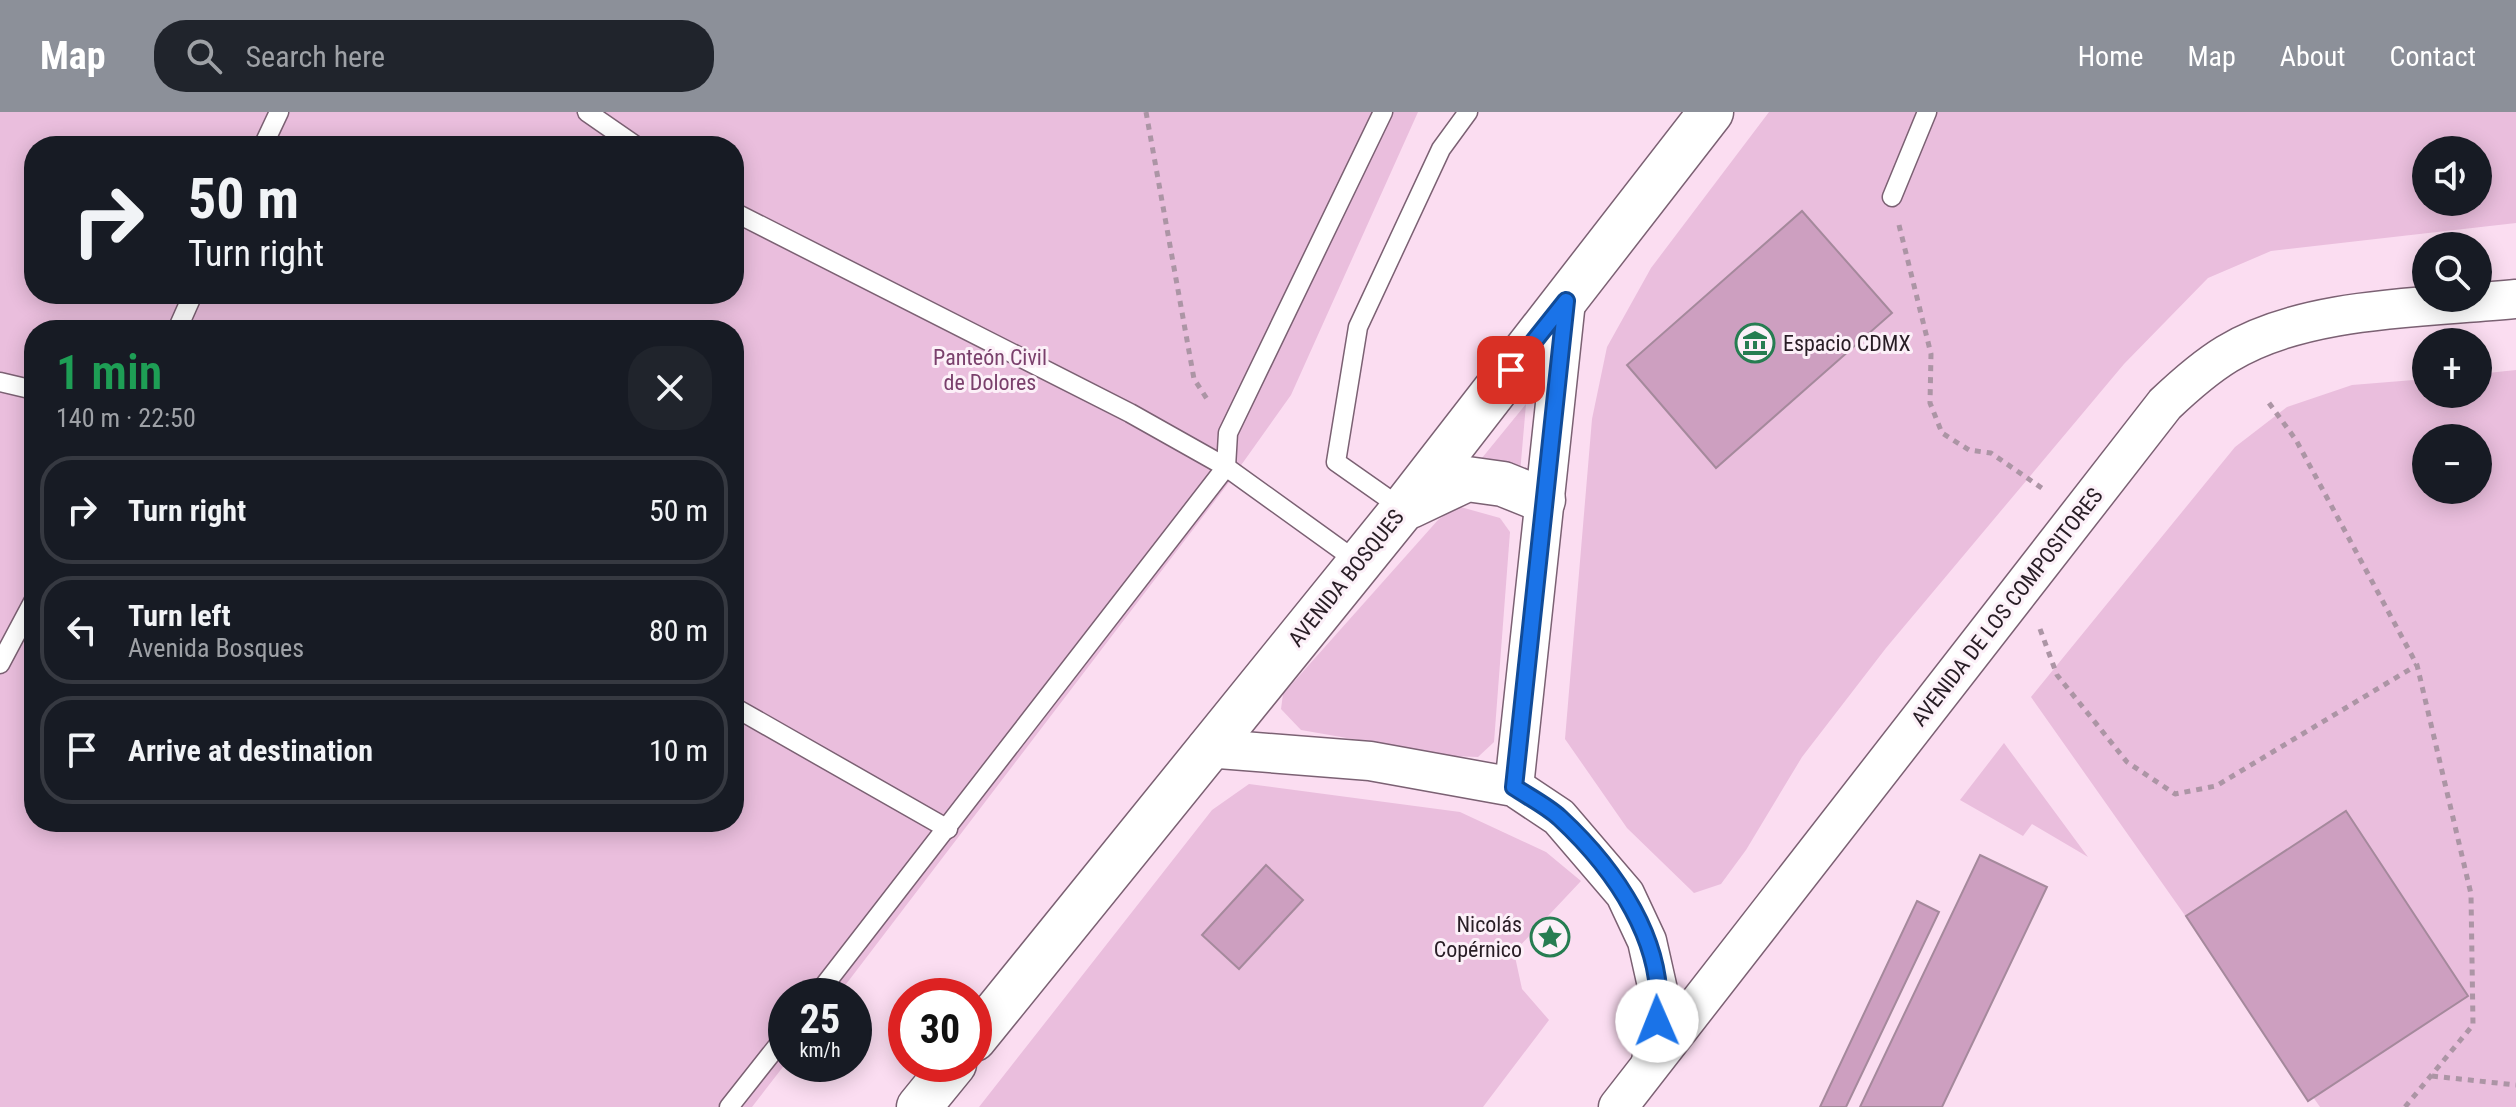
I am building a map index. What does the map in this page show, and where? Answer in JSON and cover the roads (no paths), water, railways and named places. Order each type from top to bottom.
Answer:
[{"type":"street","name":"AVENIDA BOSQUES","points":[[992,1016],[1206,748],[1403,509],[1711,112]]},
{"type":"street","name":"AVENIDA DE LOS COMPOSITORES","points":[[1618,1107],[2165,404],[2229,353],[2306,323],[2516,299]]},
{"type":"street","points":[[1514,787],[1566,301]]},
{"type":"street","points":[[1403,509],[1467,479],[1503,484],[1543,500]]},
{"type":"street","points":[[1206,748],[1370,761],[1514,787],[1559,817],[1625,894],[1647,941],[1660,999],[1651,1064]]},
{"type":"street","points":[[919,1107],[939,1082]]},
{"type":"lane","points":[[268,136],[279,112]]},
{"type":"lane","points":[[587,112],[622,136]]},
{"type":"lane","points":[[830,978],[1226,467],[1228,433],[1383,112]]},
{"type":"lane","points":[[1403,509],[1336,462],[1358,327],[1441,149],[1468,112]]},
{"type":"lane","points":[[1892,197],[1927,112]]},
{"type":"lane","points":[[744,217],[1130,413],[1226,467],[1358,562]]},
{"type":"lane","points":[[0,382],[24,388]]},
{"type":"lane","points":[[0,664],[24,619]]},
{"type":"lane","points":[[744,713],[948,829]]},
{"type":"lane","points":[[729,1107],[768,1058]]},
{"type":"place","name":"Espacio CDMX","points":[[1755,343]]},
{"type":"place","name":"Nicolás Copérnico","points":[[1550,937]]},
{"type":"park label","name":"Panteón Civil de Dolores","points":[[990,370]]}]
